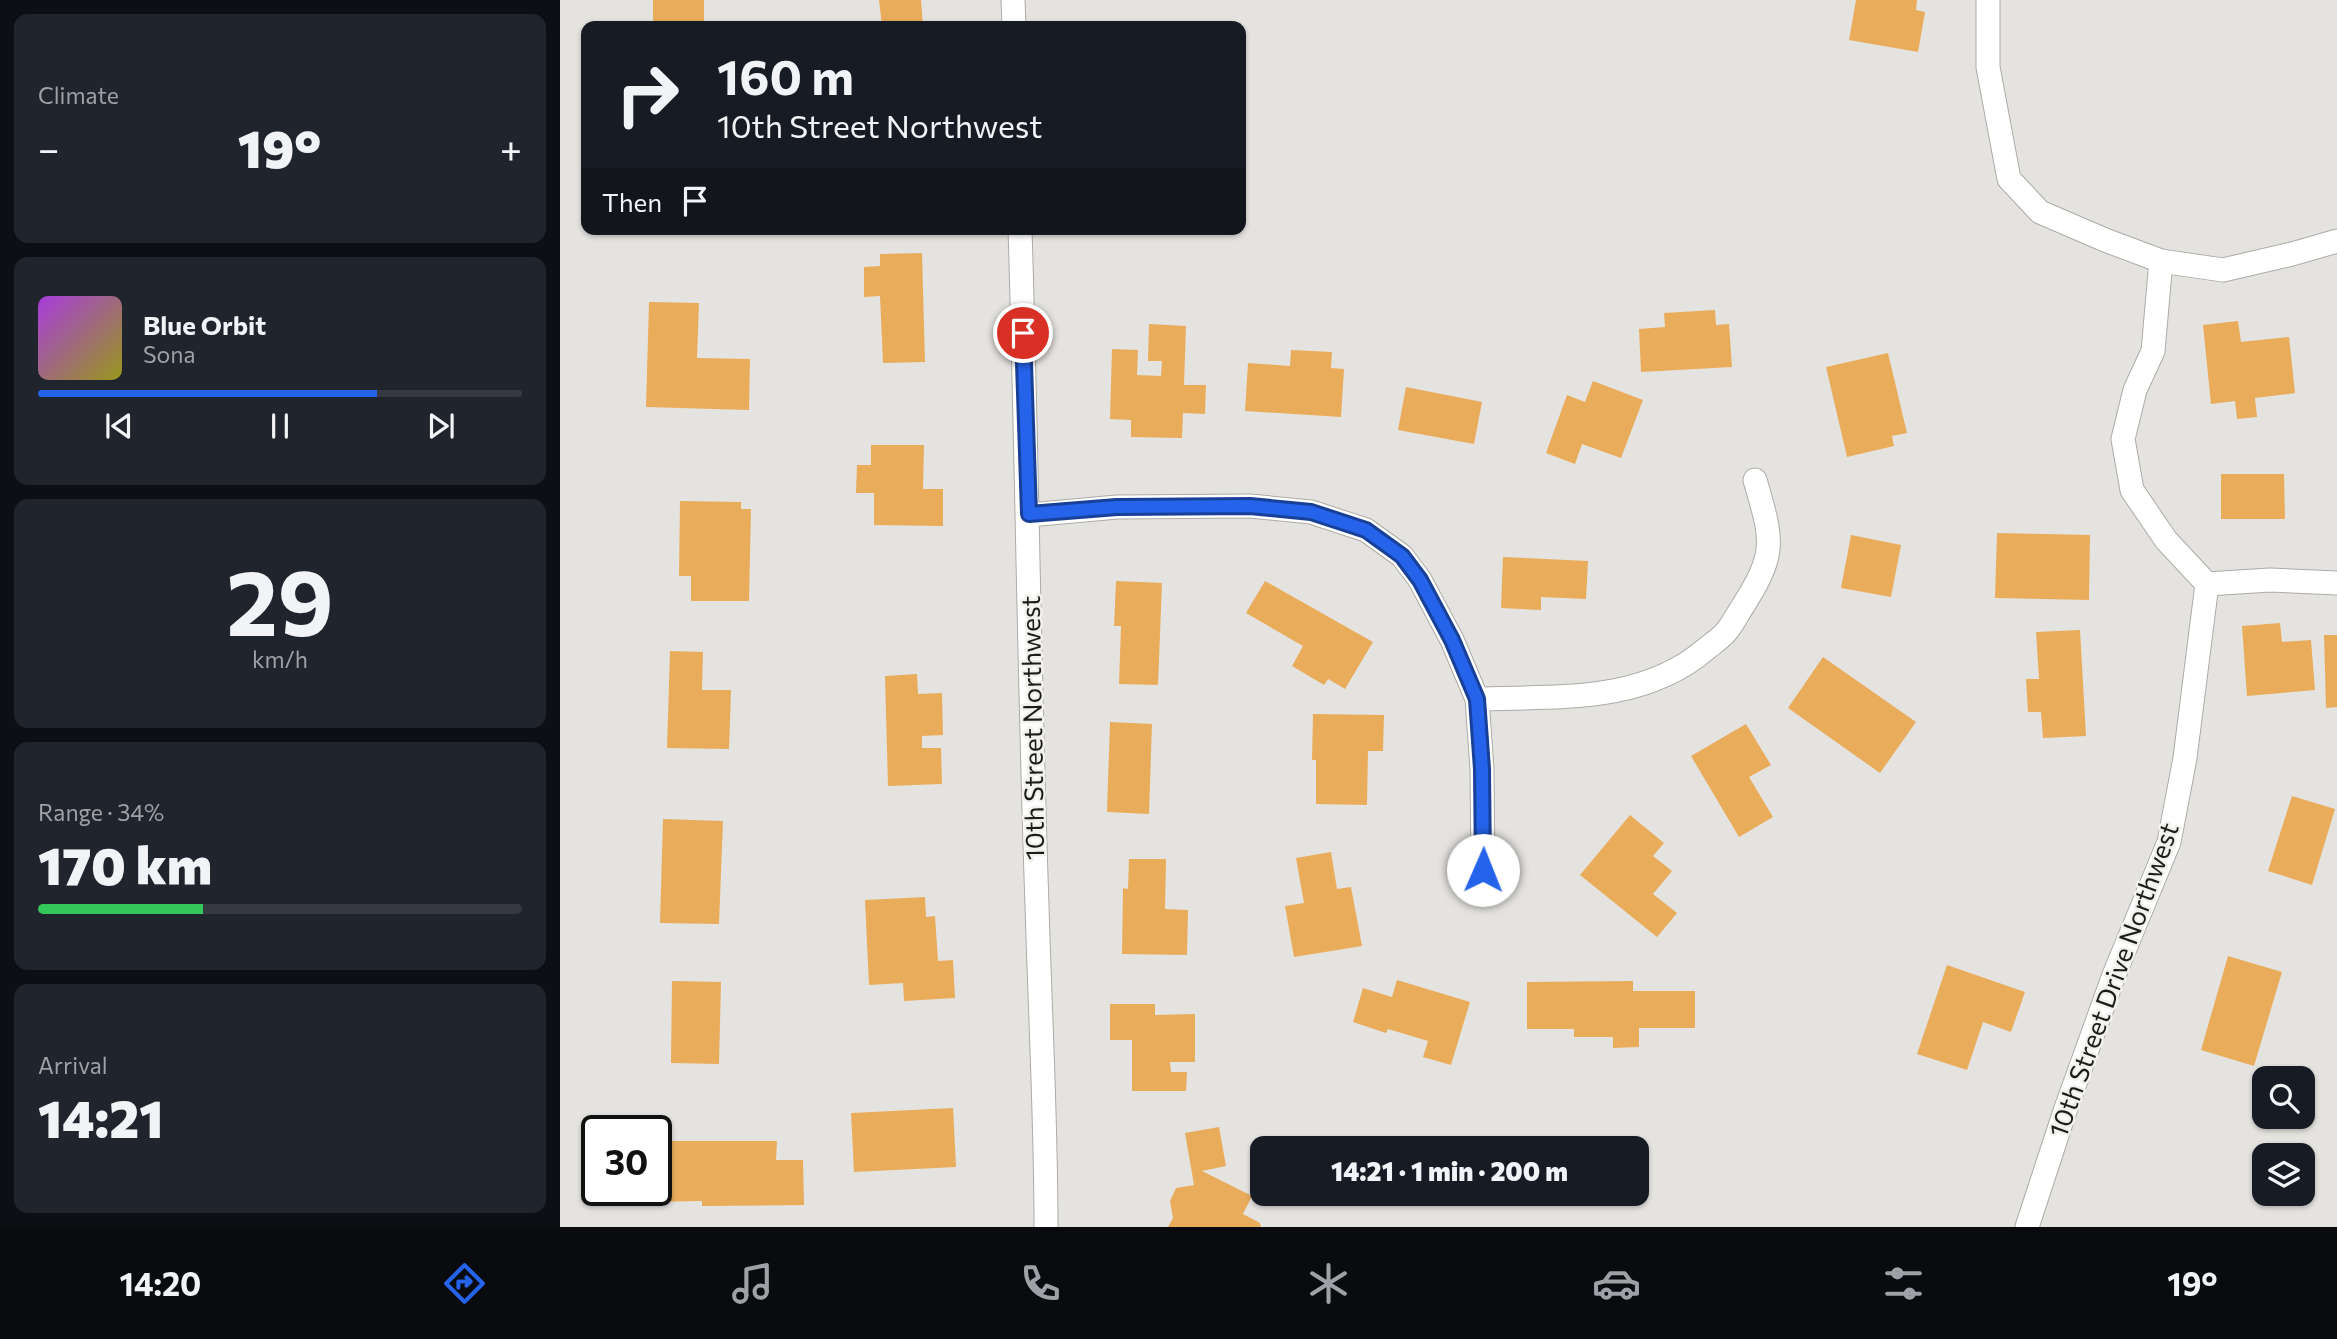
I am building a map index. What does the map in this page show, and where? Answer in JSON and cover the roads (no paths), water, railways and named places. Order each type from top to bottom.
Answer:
[{"type":"street","points":[[1013,0],[1014,21]]},
{"type":"street","points":[[1988,0],[1988,67],[2009,179],[2040,212],[2161,261],[2223,270],[2337,241]]},
{"type":"street","name":"10th Street Northwest","points":[[1020,235],[1037,904],[1046,1144],[1046,1227]]},
{"type":"street","points":[[2161,261],[2153,351],[2135,390],[2123,439],[2132,490],[2166,540],[2207,584],[2270,580],[2337,583]]},
{"type":"street","points":[[1477,699],[1593,695],[1626,690],[1661,678],[1694,660],[1726,632],[1763,573],[1769,556],[1769,527],[1755,480]]},
{"type":"street","points":[[1029,514],[1117,507],[1250,506],[1311,512],[1366,530],[1402,556],[1420,580],[1452,640],[1477,699],[1482,769],[1483,870]]},
{"type":"street","name":"10th Street Drive Northwest","points":[[2027,1227],[2064,1111],[2114,975],[2169,842],[2186,758],[2207,584]]}]
